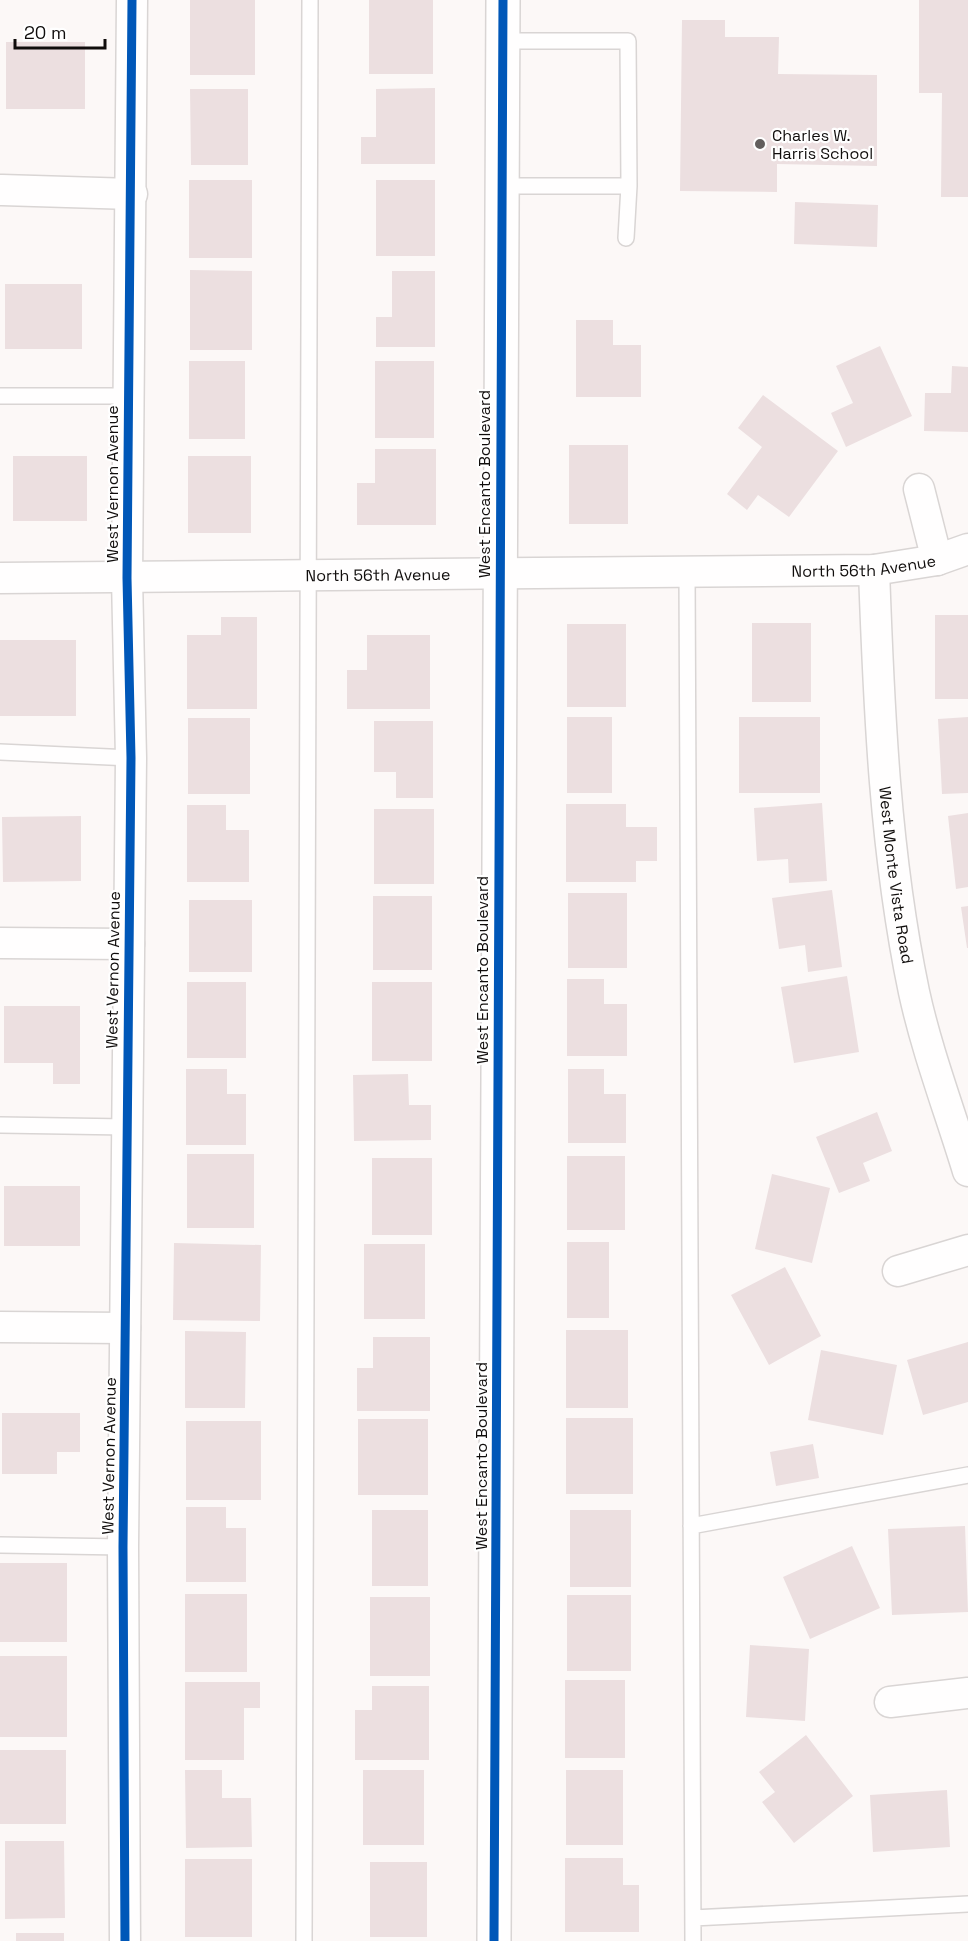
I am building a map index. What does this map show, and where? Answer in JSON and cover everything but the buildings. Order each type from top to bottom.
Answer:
[{"type":"street","name":"West Vernon Avenue","points":[[125,1941],[123,1547],[131,758],[127,578],[132,0]]},
{"type":"street","name":"West Encanto Boulevard","points":[[494,1941],[503,0]]},
{"type":"street","points":[[2,190],[132,194]]},
{"type":"street","points":[[919,489],[937,560]]},
{"type":"street","name":"North 56th Avenue","points":[[0,578],[307,577],[874,570],[937,560],[968,549]]},
{"type":"street","name":"West Monte Vista Road","points":[[874,570],[878,700],[895,885],[915,994],[968,1171]]},
{"type":"street","points":[[0,943],[129,944]]},
{"type":"street","points":[[898,1271],[968,1250]]},
{"type":"street","points":[[0,1327],[125,1328]]},
{"type":"street","points":[[890,1702],[968,1694]]},
{"type":"lane","points":[[304,1941],[310,0]]},
{"type":"lane","points":[[503,41],[628,41],[629,186],[626,238]]},
{"type":"lane","points":[[501,186],[629,186]]},
{"type":"lane","points":[[0,396],[128,396]]},
{"type":"lane","points":[[687,572],[693,1941]]},
{"type":"lane","points":[[0,752],[131,758]]},
{"type":"lane","points":[[0,1125],[127,1127]]},
{"type":"lane","points":[[691,1526],[968,1475]]},
{"type":"lane","points":[[0,1545],[123,1547]]},
{"type":"lane","points":[[693,1918],[968,1904]]},
{"type":"cycle path","points":[[125,1941],[123,1547],[131,758],[127,578],[132,0]]},
{"type":"cycle path","points":[[494,1941],[503,0]]},
{"type":"place","name":"Charles W. Harris School","points":[[760,144]]}]
